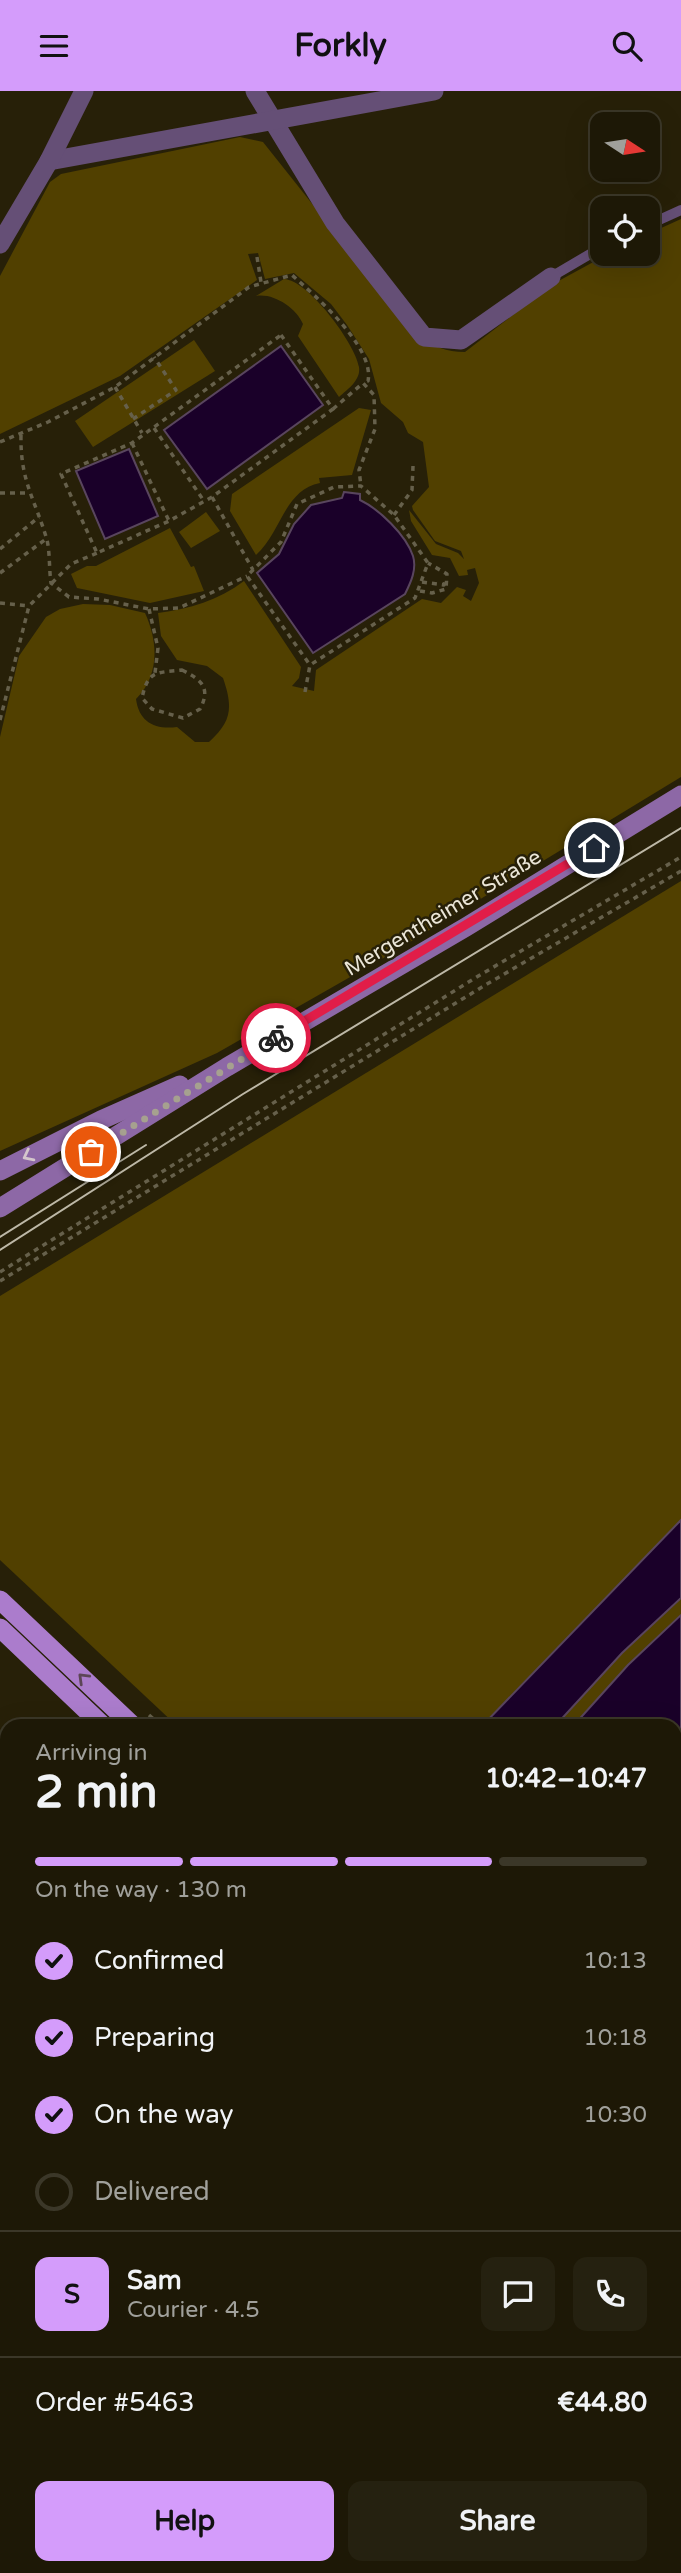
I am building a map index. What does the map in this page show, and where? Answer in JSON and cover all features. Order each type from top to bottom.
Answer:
[{"type":"main road","name":"Mergentheimer Straße","points":[[0,1208],[227,1067],[466,927],[681,795]]},
{"type":"main road","name":"Mergentheimer Straße","points":[[0,1171],[101,1120],[227,1067]]},
{"type":"main road","points":[[0,1599],[126,1719]]},
{"type":"main road","points":[[0,1628],[96,1719]]},
{"type":"street","points":[[0,244],[49,161],[84,91]]},
{"type":"street","points":[[255,91],[274,118],[335,223],[424,337],[461,340],[551,277]]},
{"type":"street","points":[[49,161],[434,91]]},
{"type":"lane","points":[[660,220],[681,210]]},
{"type":"lane","points":[[551,277],[590,254]]},
{"type":"path","points":[[257,257],[261,282]]},
{"type":"path","points":[[0,442],[21,435],[115,387],[249,287],[292,275],[336,316],[369,364],[368,381],[212,496],[169,521],[71,564],[51,583],[29,606],[0,720]]},
{"type":"path","points":[[97,554],[61,474],[132,443],[281,335],[332,409]]},
{"type":"path","points":[[133,419],[176,390],[154,357]]},
{"type":"path","points":[[363,383],[374,395],[376,414],[371,443],[359,470],[361,486],[394,515],[428,563],[447,574],[446,589],[432,593],[419,591]]},
{"type":"path","points":[[115,387],[142,434]]},
{"type":"path","points":[[154,428],[204,501]]},
{"type":"path","points":[[21,435],[21,459],[28,493],[46,538],[51,583],[69,597],[98,599],[149,609],[179,608],[247,576],[281,542],[297,504],[334,487],[361,486]]},
{"type":"path","points":[[132,443],[169,521]]},
{"type":"path","points":[[394,515],[412,490],[413,466]]},
{"type":"path","points":[[0,493],[28,493]]},
{"type":"path","points":[[212,496],[253,570]]},
{"type":"path","points":[[0,549],[38,517]]},
{"type":"path","points":[[0,573],[46,538]]},
{"type":"path","points":[[310,665],[415,598],[428,563]]},
{"type":"path","points":[[247,576],[310,665],[305,692]]},
{"type":"path","points":[[422,582],[444,585],[444,579]]},
{"type":"path","points":[[0,603],[29,606]]},
{"type":"path","points":[[149,609],[158,648],[155,673],[145,681],[142,698],[152,709],[183,718],[200,709],[207,692],[205,686],[182,670],[155,673]]},
{"type":"path","points":[[0,1272],[480,975],[681,857]]},
{"type":"path","points":[[0,1280],[463,998],[681,871]]},
{"type":"shaded area","points":[[240,137],[263,142],[418,337],[435,346],[465,352],[553,284],[590,264],[590,266],[660,266],[660,229],[681,219],[681,777],[387,956],[217,1053],[0,1151],[0,737],[19,656],[46,617],[60,609],[83,604],[110,605],[145,613],[152,635],[154,657],[149,679],[136,699],[138,707],[144,719],[155,726],[177,727],[195,742],[209,742],[222,727],[228,713],[228,697],[223,678],[207,666],[177,660],[161,636],[158,613],[203,603],[244,581],[301,667],[299,678],[292,686],[314,691],[316,670],[422,599],[441,603],[457,587],[466,590],[463,596],[471,601],[479,583],[475,568],[467,570],[468,575],[459,576],[450,558],[432,555],[411,521],[409,510],[436,544],[458,553],[464,559],[461,551],[435,541],[413,510],[412,506],[429,487],[423,442],[408,433],[403,422],[381,403],[369,359],[347,325],[331,304],[294,273],[265,279],[258,253],[248,254],[257,280],[120,376],[0,434],[0,276],[50,182],[61,174]]},
{"type":"shaded area","points":[[284,279],[294,282],[317,301],[340,329],[356,356],[358,376],[339,397],[298,336],[303,324],[300,318],[277,299],[256,296]]},
{"type":"shaded area","points":[[194,340],[215,371],[93,447],[75,421]]},
{"type":"shaded area","points":[[281,346],[323,405],[207,489],[164,430]]},
{"type":"shaded area","points":[[359,408],[371,410],[352,475],[319,478],[320,483],[298,494],[256,555],[230,511],[232,494]]},
{"type":"shaded area","points":[[129,449],[158,516],[105,539],[76,471]]},
{"type":"shaded area","points":[[344,492],[360,494],[360,500],[383,516],[398,531],[413,556],[414,571],[405,594],[313,653],[257,573],[279,554],[294,524],[311,505],[342,498]]},
{"type":"shaded area","points":[[206,512],[220,531],[191,548],[179,532]]},
{"type":"shaded area","points":[[170,528],[191,567],[194,566],[204,591],[150,603],[77,588],[71,574],[87,566],[96,566]]},
{"type":"shaded area","points":[[681,881],[681,1520],[489,1719],[170,1719],[0,1560],[0,1296]]},
{"type":"shaded area","points":[[681,1520],[681,1598],[622,1653],[562,1719],[489,1719]]},
{"type":"shaded area","points":[[681,1598],[681,1615],[628,1665],[579,1719],[562,1719],[622,1653]]},
{"type":"shaded area","points":[[681,1615],[681,1719],[579,1719],[628,1665]]},
{"type":"tram line","points":[[0,1250],[243,1094],[681,828]]},
{"type":"tram line","points":[[0,1237],[146,1145]]},
{"type":"way so far","points":[[91,1152],[276,1038]]},
{"type":"route","points":[[276,1038],[466,927],[594,848]]}]
